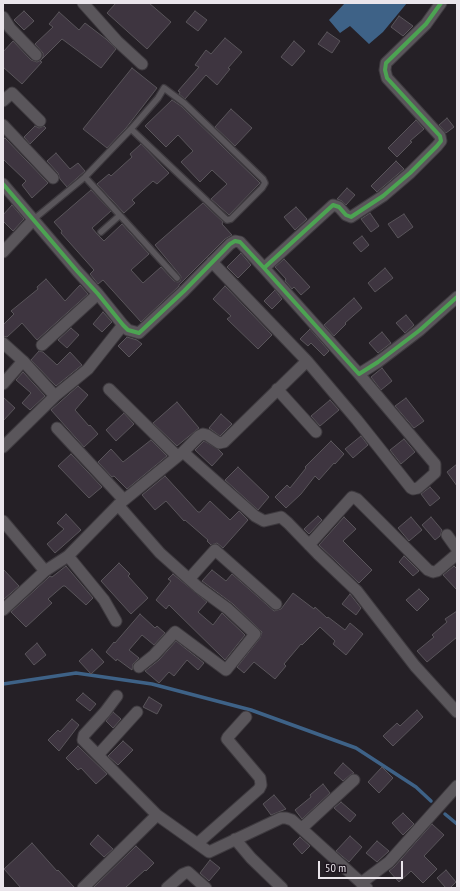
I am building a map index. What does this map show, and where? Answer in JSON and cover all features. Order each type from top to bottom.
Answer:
[{"type":"street","points":[[82,3],[117,41],[142,64]]},
{"type":"street","points":[[264,268],[333,206],[339,207],[346,215],[352,217],[383,196],[410,173],[441,141],[440,136],[387,78],[385,70],[386,63],[426,24],[441,3]]},
{"type":"street","points":[[3,17],[10,28],[36,55]]},
{"type":"street","points":[[3,101],[12,93],[40,121]]},
{"type":"street","points":[[3,125],[53,178]]},
{"type":"street","points":[[3,184],[123,325],[128,330],[139,333],[184,291],[212,262],[230,244],[235,241],[240,242],[359,374],[435,464],[435,473],[418,488],[411,488],[357,420],[307,361],[212,262]]},
{"type":"street","points":[[3,252],[34,219]]},
{"type":"street","points":[[42,344],[98,294]]},
{"type":"street","points":[[359,374],[378,362],[420,330],[457,297]]},
{"type":"street","points":[[3,447],[56,396],[88,369],[123,325]]},
{"type":"street","points":[[3,343],[23,361],[56,396]]},
{"type":"street","points":[[3,384],[23,361]]},
{"type":"street","points":[[3,610],[45,571],[68,556],[121,503],[180,454],[198,436],[203,434],[219,443],[224,442],[307,361]]},
{"type":"street","points":[[109,389],[180,454],[255,516],[264,521],[281,517],[357,591],[415,666],[457,711]]},
{"type":"street","points":[[277,389],[316,432]]},
{"type":"street","points":[[57,428],[121,503],[160,553],[189,580],[228,609],[254,634],[226,670],[175,632],[154,655],[139,667]]},
{"type":"street","points":[[309,545],[352,497],[356,499],[428,570],[433,572],[436,571],[457,554]]},
{"type":"street","points":[[3,521],[45,571]]},
{"type":"street","points":[[447,535],[457,549]]},
{"type":"street","points":[[189,580],[215,550],[276,604]]},
{"type":"street","points":[[68,556],[104,600],[116,621]]},
{"type":"street","points":[[117,696],[83,737],[83,740],[156,815],[209,852],[281,818],[286,818],[292,820],[302,828],[364,886],[389,862],[457,786]]},
{"type":"street","points":[[98,756],[137,712]]},
{"type":"street","points":[[198,843],[261,785],[262,782],[260,778],[227,739],[246,717]]},
{"type":"street","points":[[302,828],[354,780]]},
{"type":"street","points":[[84,888],[156,815]]},
{"type":"street","points":[[235,839],[282,888]]},
{"type":"street","points":[[167,888],[183,874],[188,872],[206,888]]},
{"type":"lane","points":[[34,219],[85,177],[131,129],[158,98],[164,88],[184,103],[263,179],[265,183],[262,188],[231,219],[227,220],[131,129]]},
{"type":"lane","points":[[85,177],[177,278]]},
{"type":"lane","points":[[101,232],[119,216]]},
{"type":"water","points":[[345,3],[407,3],[383,32],[369,44],[350,26],[340,33],[329,20]]},
{"type":"building","points":[[116,3],[149,3],[171,22],[147,49],[107,13]]},
{"type":"building","points":[[24,11],[34,21],[24,30],[14,20]]},
{"type":"building","points":[[195,11],[207,20],[198,31],[186,22]]},
{"type":"building","points":[[59,12],[79,30],[85,23],[106,39],[116,49],[101,68],[62,39],[41,60],[43,53],[35,44],[53,27],[49,24]]},
{"type":"building","points":[[399,16],[413,26],[403,36],[391,27]]},
{"type":"building","points":[[327,32],[340,41],[332,53],[318,44]]},
{"type":"building","points":[[225,38],[242,52],[228,68],[230,69],[217,85],[206,75],[185,99],[179,94],[180,92],[178,91],[199,67],[195,65],[206,50],[211,54]]},
{"type":"building","points":[[13,41],[31,60],[37,62],[41,60],[40,61],[42,62],[22,84],[3,67],[3,52]]},
{"type":"building","points":[[294,41],[305,51],[292,66],[281,57]]},
{"type":"building","points":[[132,68],[157,88],[126,128],[107,148],[83,129]]},
{"type":"building","points":[[172,100],[181,106],[260,183],[229,215],[211,199],[227,184],[212,170],[200,182],[181,162],[193,151],[178,135],[166,147],[145,126]]},
{"type":"building","points":[[231,109],[252,128],[235,146],[215,127]]},
{"type":"building","points":[[447,118],[454,127],[446,133],[439,125]]},
{"type":"building","points":[[416,120],[424,129],[410,141],[412,142],[397,157],[388,148]]},
{"type":"building","points":[[35,126],[39,128],[44,126],[46,128],[30,144],[24,137]]},
{"type":"building","points":[[5,138],[48,183],[32,198],[22,185],[26,181],[3,159],[3,140]]},
{"type":"building","points":[[141,144],[169,173],[157,184],[153,181],[132,200],[135,203],[124,213],[97,184],[109,174],[111,176],[132,157],[130,154]]},
{"type":"building","points":[[56,153],[70,169],[78,163],[85,171],[67,187],[60,179],[58,173],[47,161]]},
{"type":"building","points":[[396,161],[404,169],[377,192],[371,186]]},
{"type":"building","points":[[347,188],[355,195],[346,205],[337,199]]},
{"type":"building","points":[[91,190],[111,211],[92,228],[98,235],[104,241],[122,224],[149,254],[131,270],[143,283],[161,267],[174,281],[180,281],[180,275],[155,245],[203,203],[223,222],[222,224],[232,235],[225,239],[141,322],[103,280],[98,284],[90,274],[94,270],[61,233],[62,231],[54,222]]},
{"type":"building","points":[[12,205],[24,219],[13,231],[3,221],[3,215]]},
{"type":"building","points":[[296,207],[307,219],[295,230],[284,217]]},
{"type":"building","points":[[370,213],[379,226],[371,232],[361,219]]},
{"type":"building","points":[[404,214],[413,227],[398,238],[388,224]]},
{"type":"building","points":[[362,236],[369,245],[361,252],[353,243]]},
{"type":"building","points":[[241,253],[251,265],[238,278],[227,267]]},
{"type":"building","points":[[284,259],[310,287],[301,295],[294,287],[292,289],[285,281],[286,279],[275,267]]},
{"type":"building","points":[[385,268],[393,278],[375,292],[368,283]]},
{"type":"building","points":[[46,279],[65,301],[80,285],[88,294],[37,340],[22,323],[7,337],[3,336],[3,325],[14,314],[11,311],[38,289],[37,287]]},
{"type":"building","points":[[225,286],[272,335],[258,349],[227,319],[231,316],[213,299]]},
{"type":"building","points":[[275,290],[282,299],[272,309],[264,301]]},
{"type":"building","points":[[354,298],[362,308],[345,323],[346,324],[334,336],[324,325]]},
{"type":"building","points":[[103,312],[112,322],[102,332],[93,324]]},
{"type":"building","points":[[406,315],[414,325],[405,333],[396,323]]},
{"type":"building","points":[[71,328],[79,335],[67,348],[58,340]]},
{"type":"building","points":[[310,329],[329,351],[324,356],[311,343],[308,346],[300,339]]},
{"type":"building","points":[[382,332],[391,343],[378,353],[369,343]]},
{"type":"building","points":[[127,337],[137,340],[142,344],[129,357],[118,346]]},
{"type":"building","points":[[39,351],[43,352],[57,365],[70,352],[82,365],[56,386],[31,360]]},
{"type":"building","points":[[382,368],[392,381],[381,390],[371,377]]},
{"type":"building","points":[[23,372],[45,396],[30,410],[22,403],[31,393],[16,380]]},
{"type":"building","points":[[78,386],[88,395],[75,410],[98,434],[84,447],[51,410]]},
{"type":"building","points":[[3,397],[15,408],[3,421]]},
{"type":"building","points":[[406,398],[424,421],[414,428],[395,406]]},
{"type":"building","points":[[330,400],[339,410],[320,426],[311,416]]},
{"type":"building","points":[[177,402],[199,428],[177,446],[153,423]]},
{"type":"building","points":[[124,413],[134,424],[116,441],[106,430]]},
{"type":"building","points":[[221,414],[232,424],[220,436],[209,428]]},
{"type":"building","points":[[361,436],[368,445],[353,458],[345,449]]},
{"type":"building","points":[[404,439],[415,452],[401,464],[390,450]]},
{"type":"building","points":[[151,440],[167,456],[127,489],[114,476],[112,477],[98,462],[111,449],[123,462]]},
{"type":"building","points":[[204,441],[218,449],[223,454],[212,466],[195,450]]},
{"type":"building","points":[[331,441],[344,454],[319,480],[315,476],[301,494],[286,508],[275,497],[287,485],[290,488],[306,468],[305,467]]},
{"type":"building","points":[[71,454],[102,487],[89,498],[58,466]]},
{"type":"building","points":[[457,464],[457,486],[447,472]]},
{"type":"building","points":[[238,467],[269,497],[258,510],[225,480]]},
{"type":"building","points":[[165,476],[198,512],[200,512],[210,501],[230,520],[239,511],[248,520],[223,548],[217,543],[211,545],[207,541],[208,540],[185,520],[184,521],[166,501],[155,510],[142,495]]},
{"type":"building","points":[[430,487],[440,498],[430,506],[421,494]]},
{"type":"building","points":[[66,514],[81,530],[55,553],[47,544],[64,529],[57,523]]},
{"type":"building","points":[[318,516],[322,520],[309,534],[304,529]]},
{"type":"building","points":[[344,517],[356,529],[343,541],[372,570],[359,583],[319,545]]},
{"type":"building","points":[[411,517],[422,530],[409,541],[398,528]]},
{"type":"building","points":[[431,517],[442,530],[440,536],[435,540],[422,525]]},
{"type":"building","points":[[404,556],[419,571],[413,576],[399,562]]},
{"type":"building","points":[[119,563],[130,574],[128,576],[148,598],[131,614],[101,581]]},
{"type":"building","points":[[66,566],[93,598],[86,605],[65,586],[63,586],[48,599],[52,603],[26,627],[11,612],[50,576],[52,577]]},
{"type":"building","points":[[454,566],[457,569],[457,590],[443,575]]},
{"type":"building","points":[[3,569],[19,586],[3,600]]},
{"type":"building","points":[[212,570],[226,581],[232,574],[274,611],[281,609],[293,593],[314,609],[315,607],[327,618],[328,617],[345,630],[350,623],[363,634],[346,655],[333,644],[335,641],[320,627],[302,645],[301,644],[284,664],[286,666],[275,679],[254,662],[244,673],[237,667],[260,638],[262,632],[233,604],[202,581]]},
{"type":"building","points":[[173,574],[207,602],[198,612],[213,625],[222,613],[245,635],[225,660],[169,605],[166,609],[156,600],[171,581],[168,579]]},
{"type":"building","points":[[419,589],[429,599],[417,611],[406,600]]},
{"type":"building","points":[[350,594],[361,608],[356,615],[342,604]]},
{"type":"building","points":[[457,611],[457,637],[427,662],[417,651],[434,637],[432,635],[447,622],[445,619]]},
{"type":"building","points":[[140,614],[155,628],[157,626],[165,633],[154,645],[142,635],[129,650],[139,658],[133,664],[132,670],[117,659],[116,661],[106,652]]},
{"type":"building","points":[[176,641],[204,663],[198,670],[187,660],[174,676],[169,672],[159,683],[145,671],[159,660]]},
{"type":"building","points":[[37,643],[46,655],[34,665],[25,654]]},
{"type":"building","points":[[92,649],[104,662],[91,674],[79,661]]},
{"type":"building","points":[[83,693],[96,704],[90,711],[76,700]]},
{"type":"building","points":[[149,697],[162,705],[157,714],[143,707]]},
{"type":"building","points":[[417,710],[423,717],[393,746],[383,736],[397,723],[400,726]]},
{"type":"building","points":[[113,712],[121,719],[113,728],[106,721]]},
{"type":"building","points":[[72,719],[79,725],[59,751],[48,740],[58,730],[60,732]]},
{"type":"building","points":[[123,741],[133,750],[118,765],[108,756]]},
{"type":"building","points":[[78,746],[107,774],[96,784],[81,768],[78,770],[66,758]]},
{"type":"building","points":[[343,763],[354,773],[343,781],[334,773]]},
{"type":"building","points":[[382,767],[393,778],[379,793],[368,782]]},
{"type":"building","points":[[323,784],[330,793],[302,819],[295,810],[311,797],[310,795]]},
{"type":"building","points":[[274,795],[286,809],[271,815],[263,804]]},
{"type":"building","points":[[341,802],[356,815],[350,822],[334,808]]},
{"type":"building","points":[[403,813],[414,824],[403,835],[392,823]]},
{"type":"building","points":[[432,824],[444,835],[424,856],[437,869],[423,883],[411,871],[399,882],[389,871]]},
{"type":"building","points":[[98,835],[113,849],[104,857],[90,844]]},
{"type":"building","points":[[350,836],[362,847],[349,862],[336,851]]},
{"type":"building","points":[[300,837],[310,846],[302,854],[293,844]]},
{"type":"building","points":[[377,841],[389,851],[377,862],[366,853]]},
{"type":"building","points":[[32,843],[57,871],[58,870],[75,888],[21,888],[4,869]]},
{"type":"building","points":[[136,846],[154,863],[146,871],[145,870],[125,888],[93,888]]},
{"type":"building","points":[[210,860],[220,868],[209,881],[200,873]]},
{"type":"building","points":[[446,870],[456,882],[450,888],[446,888],[437,878]]},
{"type":"waterway","points":[[3,684],[76,673],[152,684],[251,710],[356,748],[416,787],[431,801]]},
{"type":"waterway","points":[[445,814],[457,824]]},
{"type":"cycle path","points":[[264,268],[333,205],[339,207],[346,215],[351,217],[383,196],[410,173],[441,141],[440,136],[387,78],[385,70],[386,63],[426,24],[441,3]]},
{"type":"cycle path","points":[[3,184],[123,325],[128,330],[139,333],[184,291],[230,244],[235,241],[240,242],[359,374],[378,362],[420,330],[457,297]]}]
